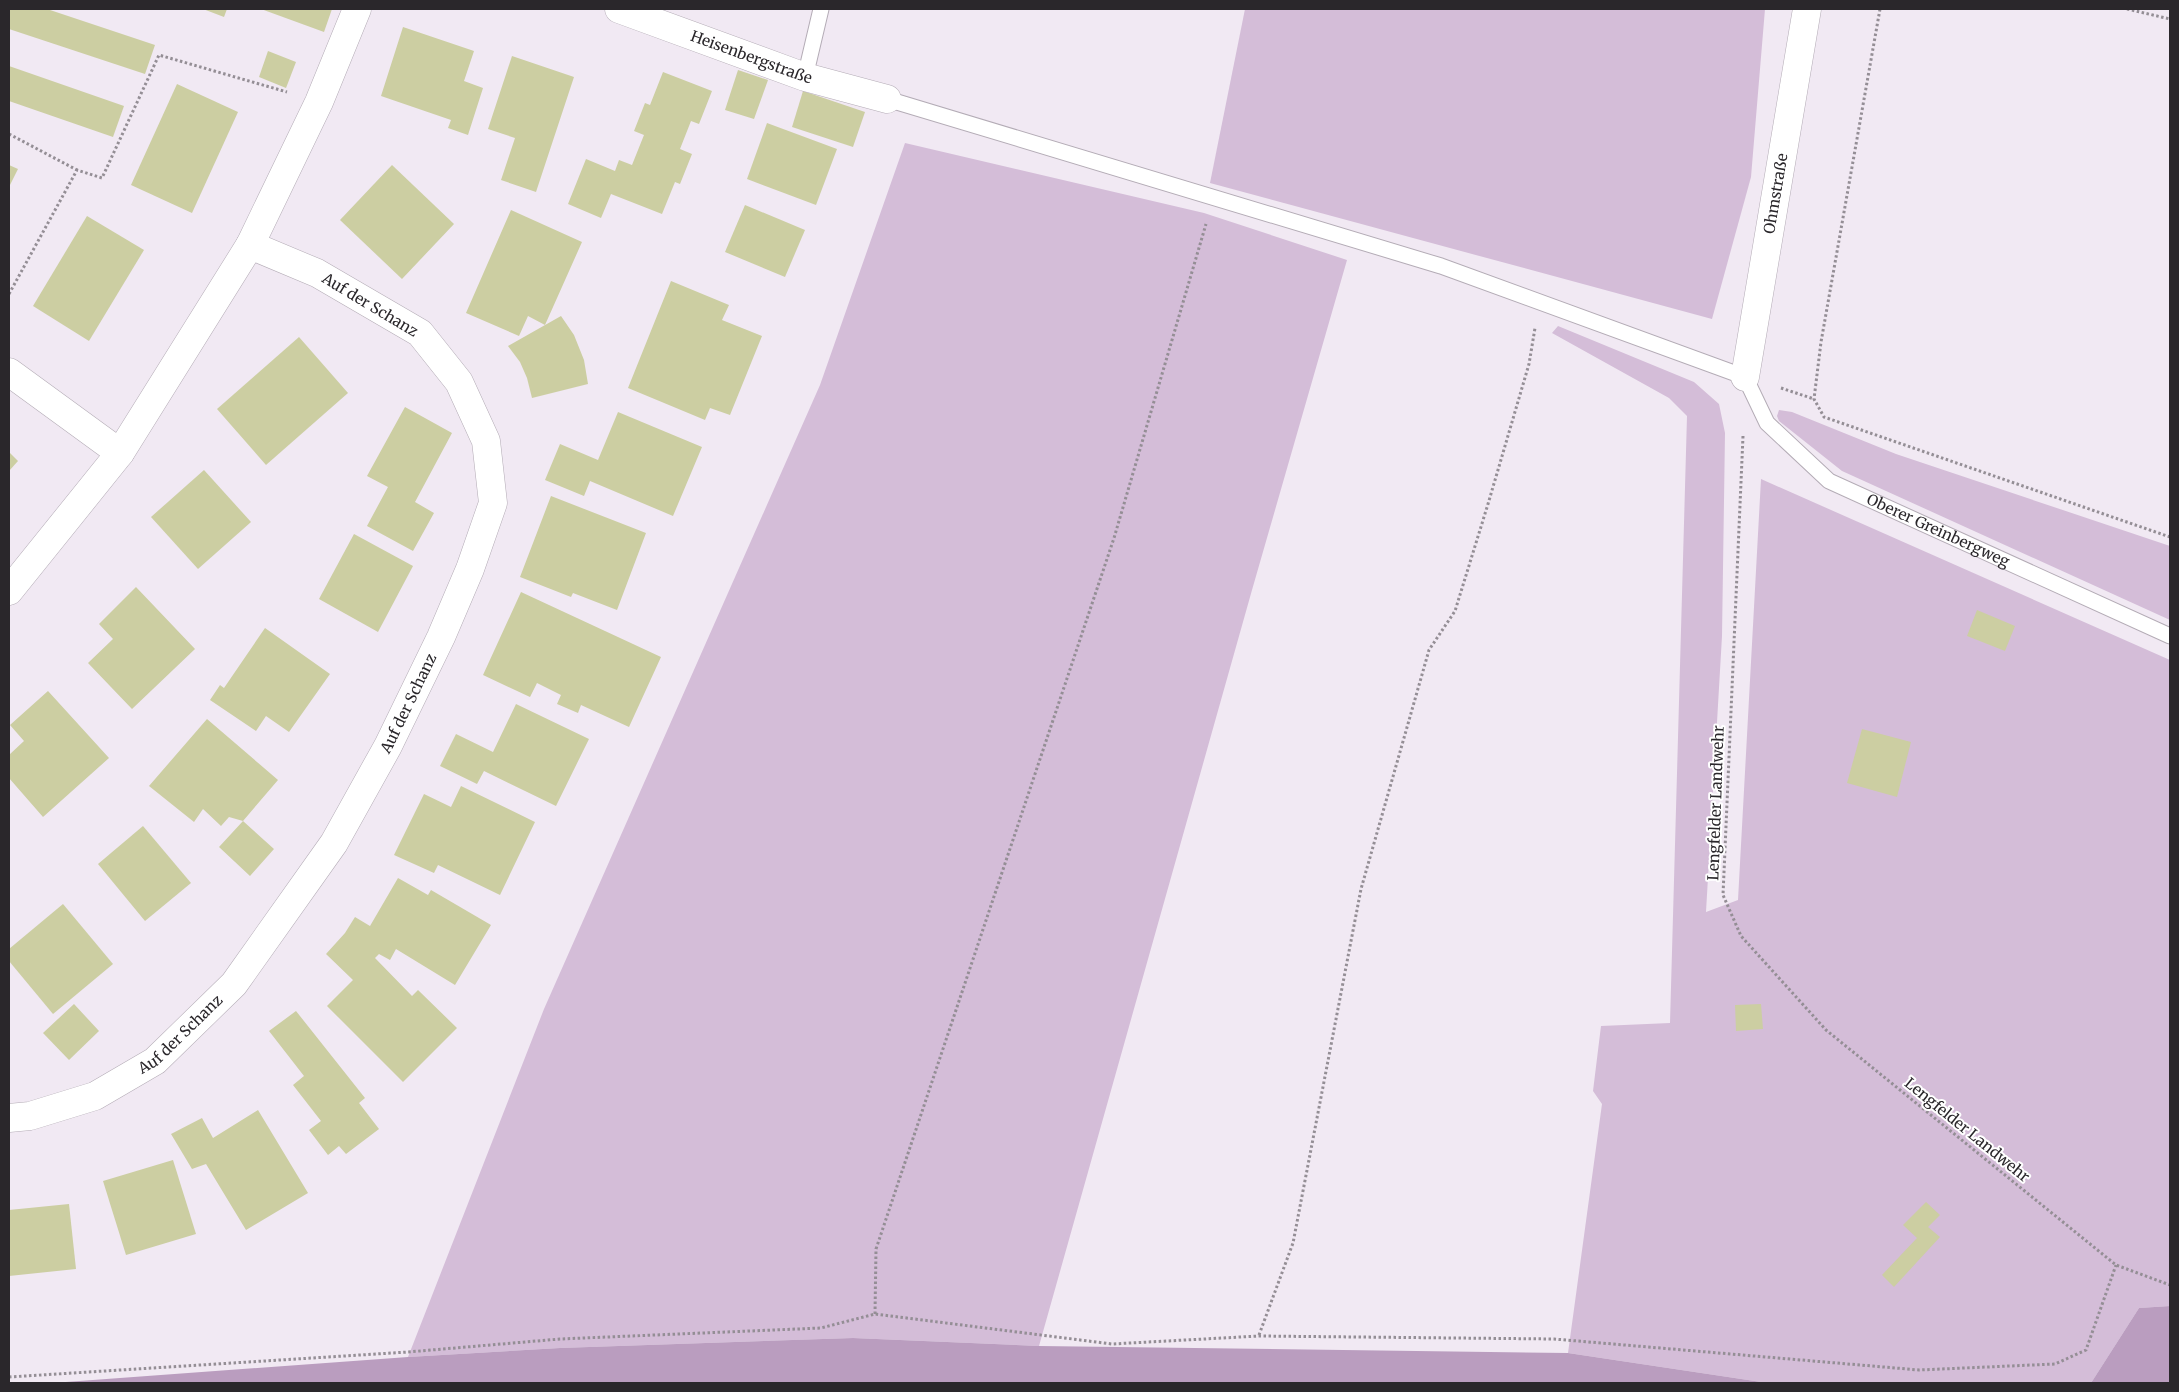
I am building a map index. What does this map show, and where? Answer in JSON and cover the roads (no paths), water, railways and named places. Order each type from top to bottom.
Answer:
[{"type":"street","points":[[9,591],[120,453],[250,245],[319,102],[357,9]]},
{"type":"street","name":"Heisenbergstraße","points":[[618,9],[806,77],[887,98]]},
{"type":"street","name":"Ohmstraße","points":[[1745,377],[1807,9]]},
{"type":"street","name":"Auf der Schanz","points":[[9,1118],[30,1116],[95,1096],[155,1061],[234,984],[334,843],[388,746],[441,637],[470,570],[493,503],[486,441],[459,382],[420,333],[317,274],[250,245]]},
{"type":"street","points":[[9,372],[120,453]]},
{"type":"lane","points":[[806,77],[820,9]]},
{"type":"lane","points":[[887,98],[1440,266],[1745,377]]},
{"type":"lane","name":"Oberer Greinbergweg","points":[[1745,377],[1767,423],[1829,481],[2170,636]]}]
